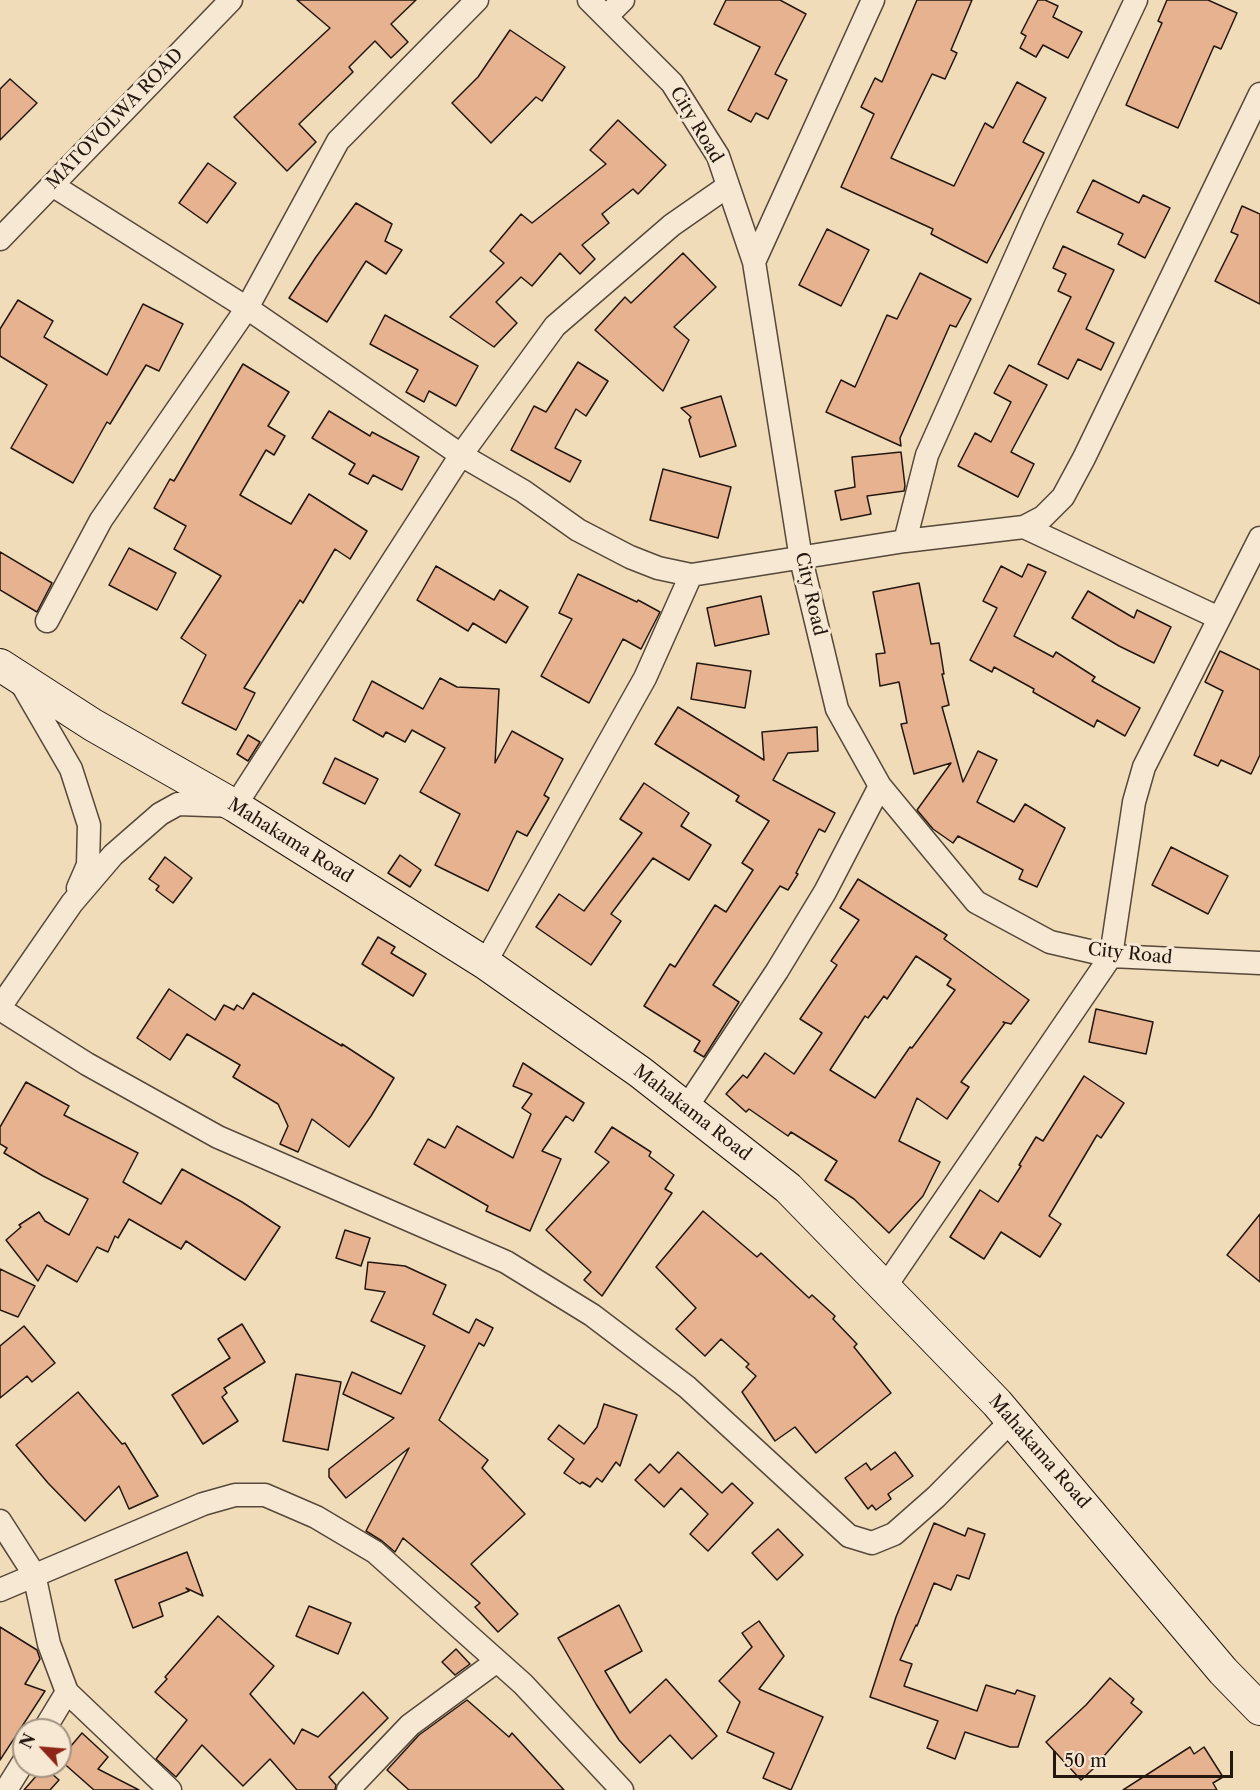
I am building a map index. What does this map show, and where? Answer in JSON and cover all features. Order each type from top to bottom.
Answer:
[{"type":"street","name":"MATOVOLWA ROAD","points":[[0,238],[52,185],[209,8],[231,0]]},
{"type":"street","points":[[47,621],[101,520],[247,308],[338,141],[477,0]]},
{"type":"street","name":"City Road","points":[[589,0],[672,83],[718,156],[754,262],[801,559],[837,709],[880,786],[976,902],[1050,942],[1111,956],[1260,963]]},
{"type":"street","points":[[606,16],[623,0]]},
{"type":"street","points":[[754,262],[873,0]]},
{"type":"street","points":[[905,541],[927,455],[1034,216],[1136,0]]},
{"type":"street","points":[[52,185],[247,308],[461,454],[523,491],[578,530],[630,557],[658,568],[691,575],[905,541],[1024,527],[1043,517],[1063,497],[1084,458],[1260,94]]},
{"type":"street","points":[[728,186],[672,225],[555,326],[461,454],[235,806],[178,804],[160,814],[113,855],[72,903],[0,1008],[87,1064],[218,1137],[507,1262],[592,1315],[687,1387],[849,1536],[872,1543],[894,1534],[936,1497],[1012,1420]]},
{"type":"street","points":[[1024,527],[1219,618]]},
{"type":"street","points":[[885,1287],[1111,956],[1137,787],[1144,767],[1260,538]]},
{"type":"street","points":[[485,963],[645,678],[691,575]]},
{"type":"street","points":[[9,671],[72,769],[89,825],[88,865],[72,903]]},
{"type":"street","name":"Mahakama Road","points":[[9,671],[93,725],[235,806],[485,963],[640,1072],[788,1188],[1012,1420],[1223,1671],[1260,1709]]},
{"type":"street","points":[[686,1108],[777,970],[825,892],[880,786]]},
{"type":"street","points":[[0,1590],[203,1504],[235,1495],[265,1495],[316,1517],[375,1552],[523,1684],[622,1790]]},
{"type":"street","points":[[0,1521],[34,1574],[50,1644],[67,1692],[170,1790]]},
{"type":"street","points":[[348,1790],[410,1725],[497,1660]]},
{"type":"street","points":[[51,1718],[67,1692]]},
{"type":"building","points":[[297,0],[416,0],[391,24],[408,42],[391,58],[375,41],[349,67],[353,72],[299,124],[316,142],[287,171],[234,117],[330,28]]},
{"type":"building","points":[[726,0],[780,0],[806,14],[775,74],[787,80],[768,119],[756,113],[751,122],[728,110],[760,47],[714,24]]},
{"type":"building","points":[[917,0],[972,0],[951,50],[957,53],[945,79],[932,74],[891,158],[954,186],[985,123],[993,128],[1017,82],[1046,98],[1023,142],[1044,153],[987,263],[931,234],[933,229],[841,187],[874,114],[861,107],[875,78],[882,82]]},
{"type":"building","points":[[1038,0],[1045,0],[1058,6],[1053,17],[1082,32],[1068,58],[1043,45],[1036,57],[1020,48],[1026,36],[1021,33]]},
{"type":"building","points":[[1167,0],[1208,0],[1237,13],[1221,49],[1214,46],[1178,128],[1126,105],[1162,23],[1158,21]]},
{"type":"building","points":[[510,30],[565,67],[542,101],[536,97],[491,143],[452,103],[478,77]]},
{"type":"building","points":[[10,79],[37,103],[0,140],[0,89]]},
{"type":"building","points":[[618,120],[666,165],[638,194],[633,189],[602,214],[609,223],[582,245],[595,259],[580,274],[560,253],[532,286],[521,277],[496,302],[517,323],[494,347],[450,317],[504,263],[490,251],[521,214],[532,223],[606,164],[590,150]]},
{"type":"building","points":[[208,163],[236,183],[207,223],[179,203]]},
{"type":"building","points":[[1093,180],[1139,203],[1143,195],[1170,208],[1145,258],[1118,244],[1123,234],[1077,212]]},
{"type":"building","points":[[356,203],[392,224],[385,241],[402,250],[386,274],[366,261],[327,322],[289,298]]},
{"type":"building","points":[[1242,206],[1260,214],[1260,304],[1215,281],[1238,235],[1231,232]]},
{"type":"building","points":[[827,229],[869,250],[841,306],[799,285]]},
{"type":"building","points":[[1063,246],[1114,270],[1086,329],[1114,343],[1101,370],[1078,359],[1068,379],[1038,364],[1071,297],[1058,291],[1066,274],[1053,268]]},
{"type":"building","points":[[683,253],[716,287],[674,327],[689,340],[663,391],[595,330],[625,297],[631,303]]},
{"type":"building","points":[[920,273],[971,299],[956,327],[950,325],[900,438],[901,446],[826,412],[841,380],[855,387],[887,315],[897,319]]},
{"type":"building","points":[[18,300],[53,321],[44,337],[107,375],[143,304],[183,324],[159,371],[146,365],[110,424],[107,422],[73,483],[11,448],[47,385],[0,356],[0,329]]},
{"type":"building","points":[[385,315],[478,366],[456,406],[429,391],[424,402],[406,392],[418,370],[370,344]]},
{"type":"building","points":[[578,362],[608,381],[586,416],[576,409],[555,448],[581,461],[570,482],[511,450],[534,406],[546,412]]},
{"type":"building","points":[[243,364],[289,392],[268,426],[285,436],[274,455],[266,450],[240,495],[291,524],[309,494],[367,531],[350,559],[335,549],[303,603],[300,600],[244,688],[255,693],[236,730],[182,703],[206,655],[181,638],[221,576],[174,549],[186,526],[154,508],[170,479],[174,481]]},
{"type":"building","points":[[1009,365],[1047,385],[1011,452],[1034,464],[1018,497],[958,466],[975,433],[991,442],[1011,402],[994,393]]},
{"type":"building","points":[[721,396],[736,446],[700,457],[689,420],[691,417],[681,408]]},
{"type":"building","points":[[329,411],[370,436],[372,432],[419,457],[402,490],[373,475],[368,484],[349,474],[355,464],[312,438]]},
{"type":"building","points":[[901,452],[904,491],[867,496],[871,514],[841,520],[835,491],[855,487],[852,457]]},
{"type":"building","points":[[663,469],[731,487],[718,538],[650,520]]},
{"type":"building","points":[[129,548],[176,573],[157,610],[109,585]]},
{"type":"building","points":[[0,552],[52,583],[37,612],[0,590]]},
{"type":"building","points":[[1028,564],[1046,572],[1014,636],[1053,657],[1056,652],[1095,677],[1092,681],[1140,708],[1125,736],[1097,720],[1094,727],[994,667],[992,672],[970,660],[997,608],[983,601],[1001,566],[1022,577]]},
{"type":"building","points":[[436,566],[494,600],[500,590],[528,607],[506,643],[473,623],[468,631],[417,600]]},
{"type":"building","points":[[578,574],[660,612],[641,649],[623,639],[589,703],[541,676],[572,619],[559,613]]},
{"type":"building","points":[[919,583],[931,644],[939,643],[944,674],[942,674],[949,705],[942,707],[963,782],[978,751],[997,760],[977,802],[1014,822],[1025,804],[1065,828],[1037,887],[1019,879],[1023,870],[958,836],[953,843],[933,829],[917,810],[951,763],[914,774],[901,724],[907,723],[899,682],[880,686],[876,654],[885,653],[873,592]]},
{"type":"building","points":[[1088,591],[1134,618],[1137,610],[1171,627],[1154,663],[1119,646],[1072,618]]},
{"type":"building","points":[[761,596],[769,634],[715,646],[707,608]]},
{"type":"building","points":[[1220,651],[1260,670],[1260,755],[1251,774],[1221,760],[1218,766],[1194,755],[1223,691],[1205,682]]},
{"type":"building","points":[[697,663],[751,671],[745,708],[691,699]]},
{"type":"building","points":[[440,678],[457,687],[499,689],[495,763],[512,731],[563,759],[544,795],[549,798],[527,836],[517,831],[488,891],[435,865],[460,814],[420,792],[445,748],[412,730],[405,742],[386,732],[383,737],[353,720],[372,681],[423,709]]},
{"type":"building","points":[[678,707],[764,760],[762,732],[817,727],[818,751],[788,753],[773,780],[835,813],[825,832],[819,829],[788,890],[780,886],[713,985],[739,1002],[704,1057],[694,1051],[700,1041],[644,1006],[670,964],[675,967],[715,905],[726,912],[753,870],[742,863],[769,821],[736,801],[739,796],[655,744]]},
{"type":"building","points":[[248,735],[260,742],[248,761],[237,754]]},
{"type":"building","points":[[335,758],[378,779],[365,804],[323,783]]},
{"type":"building","points":[[644,783],[689,813],[681,826],[711,845],[689,880],[653,858],[611,914],[621,921],[591,965],[536,927],[559,894],[584,911],[642,833],[620,819]]},
{"type":"building","points":[[1171,847],[1228,876],[1208,914],[1152,885]]},
{"type":"building","points":[[400,855],[421,870],[410,887],[388,873]]},
{"type":"building","points":[[165,857],[192,878],[173,903],[156,890],[159,886],[149,879]]},
{"type":"building","points":[[858,879],[947,935],[944,939],[1029,1000],[1011,1024],[1003,1022],[1005,1023],[961,1082],[969,1087],[947,1119],[917,1098],[899,1141],[940,1162],[923,1196],[889,1233],[854,1199],[825,1180],[837,1161],[791,1132],[788,1136],[749,1109],[746,1112],[726,1094],[743,1075],[747,1078],[765,1053],[794,1074],[822,1033],[800,1019],[837,965],[831,961],[859,920],[840,908]],"holes":[[[916,956],[951,979],[947,985],[955,990],[912,1048],[910,1047],[875,1098],[830,1070],[865,1016],[868,1018],[884,996],[887,999]]]},
{"type":"building","points":[[378,937],[395,947],[391,953],[426,974],[413,996],[362,964]]},
{"type":"building","points":[[169,989],[215,1020],[224,1005],[234,1010],[237,1005],[243,1009],[253,993],[342,1046],[342,1044],[394,1078],[349,1147],[312,1119],[298,1152],[280,1144],[288,1126],[278,1104],[233,1077],[240,1065],[187,1034],[170,1060],[137,1038]]},
{"type":"building","points":[[1096,1009],[1153,1022],[1146,1054],[1089,1042]]},
{"type":"building","points":[[523,1063],[584,1103],[573,1121],[566,1116],[542,1151],[561,1159],[530,1231],[486,1211],[488,1206],[414,1164],[428,1139],[445,1148],[457,1126],[513,1158],[531,1114],[522,1108],[532,1094],[513,1086]]},
{"type":"building","points":[[1084,1076],[1124,1103],[1101,1138],[1097,1135],[1049,1216],[1061,1224],[1040,1257],[1001,1232],[984,1259],[950,1237],[980,1190],[998,1202],[1036,1137],[1043,1141]]},
{"type":"building","points":[[26,1082],[69,1106],[64,1115],[138,1153],[123,1182],[161,1204],[182,1169],[242,1202],[280,1227],[245,1280],[186,1241],[181,1249],[129,1219],[118,1238],[115,1236],[108,1252],[97,1247],[77,1282],[47,1265],[38,1281],[6,1240],[21,1227],[19,1225],[39,1212],[45,1221],[69,1235],[88,1199],[4,1153],[7,1148],[0,1144],[0,1127]]},
{"type":"building","points":[[612,1127],[651,1152],[649,1156],[674,1175],[665,1189],[672,1193],[602,1296],[584,1280],[591,1272],[546,1230],[609,1162],[595,1152]]},
{"type":"building","points":[[703,1211],[757,1257],[761,1253],[809,1298],[812,1295],[835,1316],[833,1319],[857,1344],[854,1347],[891,1393],[816,1453],[795,1427],[775,1441],[742,1392],[756,1376],[746,1367],[749,1364],[721,1339],[705,1356],[676,1329],[696,1308],[656,1267]]},
{"type":"building","points":[[1260,1214],[1260,1282],[1227,1255]]},
{"type":"building","points":[[345,1230],[370,1238],[361,1266],[336,1258]]},
{"type":"building","points":[[368,1262],[405,1266],[446,1285],[433,1314],[469,1333],[476,1319],[493,1328],[484,1346],[479,1343],[439,1420],[488,1460],[482,1468],[525,1514],[471,1564],[518,1614],[498,1632],[475,1607],[480,1603],[403,1538],[395,1552],[366,1531],[409,1448],[346,1498],[329,1477],[329,1469],[394,1418],[343,1394],[352,1372],[401,1394],[425,1346],[371,1321],[385,1292],[365,1289]]},
{"type":"building","points":[[0,1269],[35,1286],[18,1317],[0,1310]]},
{"type":"building","points":[[242,1324],[265,1362],[224,1388],[227,1393],[222,1397],[238,1421],[203,1444],[172,1395],[230,1358],[218,1339]]},
{"type":"building","points":[[24,1326],[55,1363],[32,1382],[27,1376],[0,1398],[0,1346]]},
{"type":"building","points":[[296,1374],[341,1382],[328,1450],[283,1441]]},
{"type":"building","points":[[78,1392],[122,1444],[125,1443],[158,1496],[129,1509],[119,1486],[85,1521],[48,1483],[16,1445]]},
{"type":"building","points":[[604,1404],[637,1415],[620,1466],[616,1462],[602,1482],[597,1478],[590,1487],[582,1482],[580,1484],[564,1473],[574,1459],[548,1439],[559,1425],[584,1444],[597,1427]]},
{"type":"building","points":[[678,1452],[722,1493],[732,1483],[753,1503],[708,1551],[690,1534],[708,1514],[681,1488],[664,1507],[635,1480],[650,1464],[659,1473]]},
{"type":"building","points":[[895,1452],[913,1476],[888,1494],[891,1499],[876,1510],[872,1505],[868,1509],[845,1478],[866,1463],[871,1470]]},
{"type":"building","points":[[934,1523],[965,1536],[968,1528],[985,1534],[969,1579],[957,1575],[951,1590],[934,1583],[917,1626],[900,1660],[912,1664],[904,1686],[977,1711],[986,1685],[1015,1694],[1017,1690],[1035,1696],[1018,1747],[1010,1747],[965,1732],[955,1759],[927,1748],[938,1721],[870,1697],[896,1617]]},
{"type":"building","points":[[778,1529],[803,1555],[777,1580],[752,1553]]},
{"type":"building","points":[[187,1552],[203,1596],[186,1588],[189,1591],[159,1603],[163,1616],[133,1628],[115,1580]]},
{"type":"building","points":[[619,1605],[642,1651],[605,1671],[630,1713],[666,1679],[717,1736],[692,1759],[670,1735],[640,1763],[619,1740],[558,1638]]},
{"type":"building","points":[[309,1606],[351,1623],[338,1654],[296,1636]]},
{"type":"building","points":[[218,1616],[274,1666],[250,1694],[294,1744],[302,1729],[318,1737],[363,1692],[388,1718],[329,1777],[336,1785],[335,1790],[297,1790],[270,1759],[243,1786],[202,1745],[176,1777],[156,1759],[187,1720],[155,1692],[167,1679],[165,1677]]},
{"type":"building","points":[[759,1621],[784,1656],[759,1689],[823,1717],[791,1790],[763,1778],[774,1753],[727,1732],[740,1702],[719,1681],[752,1647],[742,1633]]},
{"type":"building","points":[[0,1627],[37,1650],[40,1659],[25,1684],[45,1691],[27,1718],[12,1718],[12,1742],[0,1760]]},
{"type":"building","points":[[456,1649],[470,1664],[455,1675],[442,1662]]},
{"type":"building","points":[[1110,1678],[1134,1699],[1131,1703],[1142,1712],[1104,1756],[1105,1758],[1081,1780],[1046,1742],[1086,1705]]},
{"type":"building","points":[[467,1700],[509,1737],[512,1733],[564,1790],[409,1790],[387,1770],[419,1735]]},
{"type":"building","points":[[82,1733],[108,1757],[98,1769],[139,1790],[94,1790],[72,1771],[72,1745]]},
{"type":"building","points":[[1190,1747],[1194,1754],[1204,1747],[1223,1777],[1213,1783],[1217,1790],[1123,1790]]},
{"type":"building","points":[[34,1778],[57,1778],[59,1780],[50,1790],[24,1790]]}]
